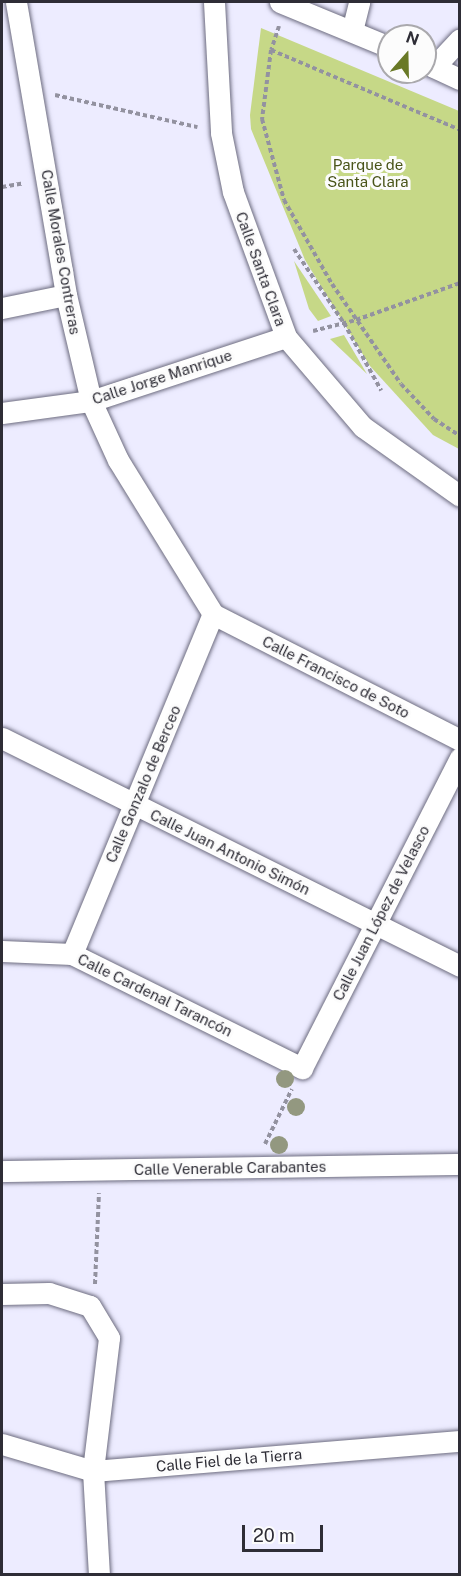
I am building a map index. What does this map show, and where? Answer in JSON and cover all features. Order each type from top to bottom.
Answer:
[{"type":"street","name":"Calle Morales Contreras","points":[[16,2],[66,295],[91,401],[118,460],[213,614]]},
{"type":"street","name":"Calle Santa Clara","points":[[214,2],[221,133],[233,192],[286,337],[363,427],[459,496]]},
{"type":"street","points":[[280,2],[377,42]]},
{"type":"street","points":[[352,31],[359,2]]},
{"type":"street","points":[[437,58],[459,39]]},
{"type":"street","points":[[437,69],[459,79]]},
{"type":"street","points":[[2,308],[66,295]]},
{"type":"street","name":"Calle Jorge Manrique","points":[[2,413],[91,401],[286,337]]},
{"type":"street","name":"Calle Francisco de Soto","points":[[213,614],[459,740]]},
{"type":"street","name":"Calle Gonzalo de Berceo","points":[[72,954],[213,614]]},
{"type":"street","name":"Calle Juan Antonio Simón","points":[[2,738],[459,966]]},
{"type":"street","name":"Calle Juan López de Velasco","points":[[302,1068],[459,758]]},
{"type":"street","name":"Calle Cardenal Tarancón","points":[[2,951],[72,954],[302,1068]]},
{"type":"street","name":"Calle Venerable Carabantes","points":[[2,1171],[459,1164]]},
{"type":"street","points":[[2,1294],[49,1293],[90,1306],[109,1338],[93,1471],[99,1575]]},
{"type":"street","name":"Calle Fiel de la Tierra","points":[[2,1444],[93,1471],[459,1441]]},
{"type":"path","points":[[277,34],[271,50],[262,119],[284,200],[356,320],[401,384],[434,419],[459,436]]},
{"type":"path","points":[[271,50],[459,130]]},
{"type":"path","points":[[31,90],[221,133]]},
{"type":"path","points":[[294,249],[344,323],[381,390]]},
{"type":"path","points":[[344,323],[459,283]]},
{"type":"path","points":[[254,1166],[302,1068]]},
{"type":"path","points":[[96,1276],[99,1190]]},
{"type":"green space","name":"Parque de Santa Clara","points":[[261,28],[377,77],[377,84],[395,84],[459,111],[459,449],[433,435],[370,366],[305,260],[251,129],[250,115]]},
{"type":"green space","points":[[294,261],[331,316],[318,321],[309,309]]},
{"type":"green space","points":[[344,335],[367,374],[330,339]]}]
